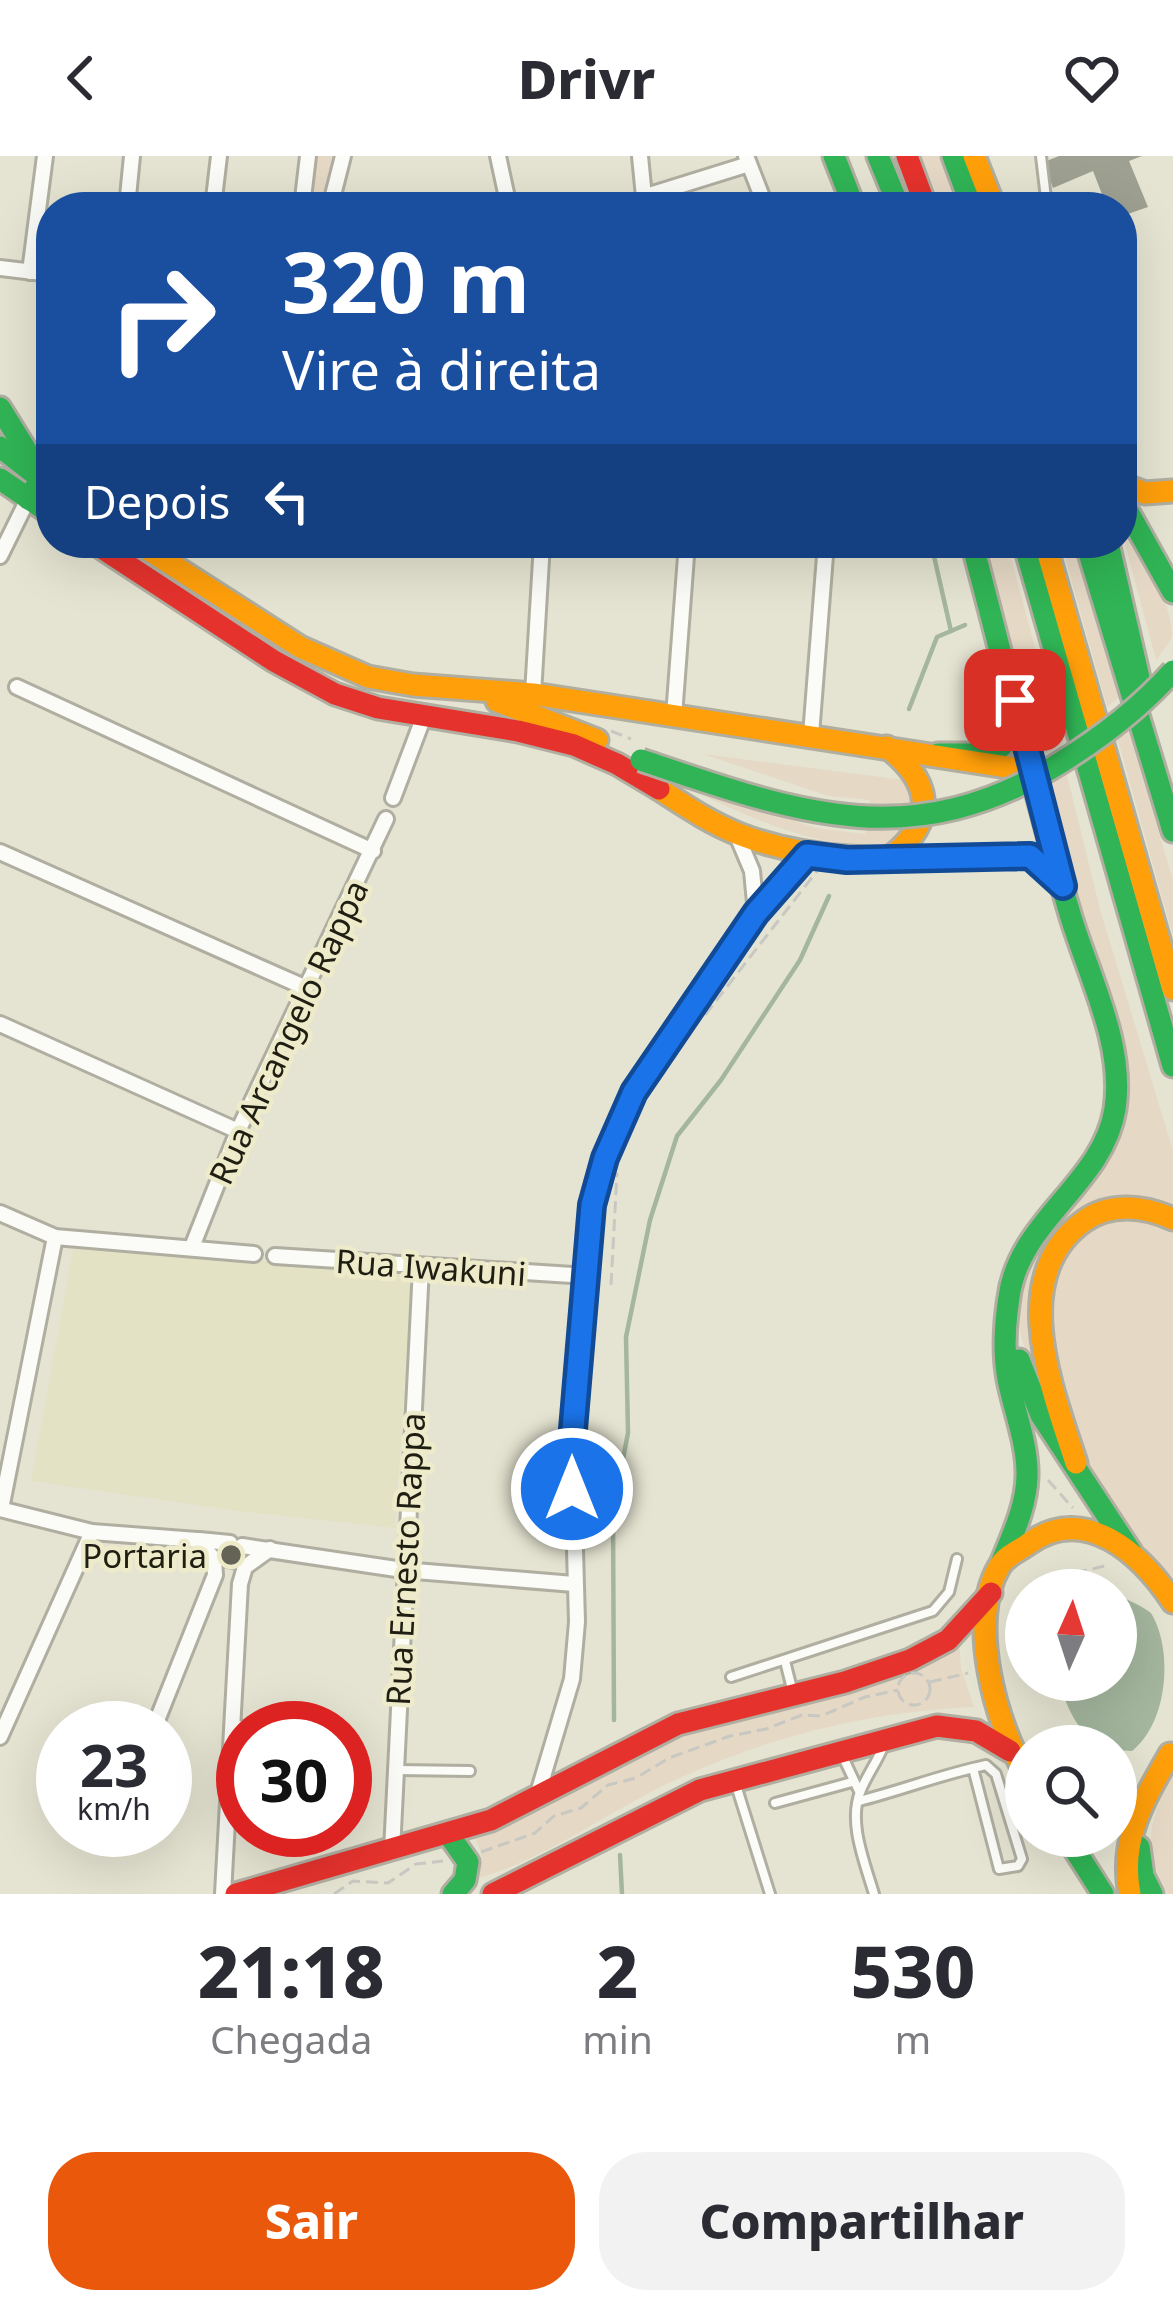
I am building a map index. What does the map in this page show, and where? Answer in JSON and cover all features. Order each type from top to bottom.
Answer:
[{"type":"main road","points":[[834,156],[848,192]]},
{"type":"main road","points":[[878,156],[893,192]]},
{"type":"main road","points":[[907,156],[920,192]]},
{"type":"main road","points":[[953,156],[966,192]]},
{"type":"main road","points":[[974,156],[988,192]]},
{"type":"main road","points":[[0,408],[36,466]]},
{"type":"main road","points":[[0,448],[36,475]]},
{"type":"main road","points":[[0,479],[36,504]]},
{"type":"main road","points":[[1137,490],[1173,491]]},
{"type":"main road","points":[[28,499],[36,491]]},
{"type":"main road","points":[[1137,528],[1173,592]]},
{"type":"main road","points":[[117,558],[289,671],[349,700],[521,729],[577,746],[618,761],[676,802],[736,833],[818,856],[1030,856],[1063,886]]},
{"type":"main road","points":[[161,558],[300,647],[368,677],[532,694],[1033,771]]},
{"type":"main road","points":[[976,558],[1114,1060],[1115,1108],[1103,1145],[1026,1243],[1012,1274],[1007,1373],[1027,1467],[1025,1502],[991,1593],[985,1651],[988,1689],[1005,1737]]},
{"type":"main road","points":[[1028,558],[1173,1066]]},
{"type":"main road","points":[[1049,558],[1173,989]]},
{"type":"main road","points":[[1091,558],[1173,831]]},
{"type":"main road","points":[[1111,558],[1166,809]]},
{"type":"main road","points":[[443,687],[527,710],[807,813],[880,822],[945,815],[1001,796],[1057,768],[1132,713],[1173,671]]},
{"type":"main road","points":[[938,754],[1002,748],[1015,727],[1015,700]]},
{"type":"main road","points":[[577,746],[636,750]]},
{"type":"main road","points":[[886,746],[910,768],[925,804],[921,830],[912,843],[892,856]]},
{"type":"main road","points":[[1076,1463],[1042,1335],[1041,1293],[1047,1263],[1066,1233],[1097,1213],[1131,1207],[1173,1219]]},
{"type":"main road","points":[[1007,1309],[1021,1369],[1041,1415],[1131,1552],[1170,1593]]},
{"type":"main road","points":[[1001,1564],[1051,1529],[1075,1529],[1131,1552]]},
{"type":"main road","points":[[236,1894],[449,1835],[536,1800],[673,1726],[724,1708],[856,1677],[941,1645],[991,1593]]},
{"type":"main road","points":[[493,1894],[596,1845],[668,1802],[735,1781],[937,1726],[976,1731],[1005,1748]]},
{"type":"main road","points":[[1137,1784],[1172,1752]]},
{"type":"main road","points":[[1130,1894],[1124,1874],[1125,1843],[1172,1752]]},
{"type":"main road","points":[[1142,1806],[1139,1846],[1143,1876],[1152,1894]]},
{"type":"main road","points":[[449,1835],[466,1856],[465,1880],[453,1894]]},
{"type":"main road","points":[[1079,1857],[1103,1894]]},
{"type":"street","points":[[40,192],[45,156]]},
{"type":"street","points":[[128,192],[132,156]]},
{"type":"street","points":[[215,192],[219,156]]},
{"type":"street","points":[[304,192],[308,156]]},
{"type":"street","points":[[334,192],[343,156]]},
{"type":"street","points":[[498,156],[505,192]]},
{"type":"street","points":[[640,156],[643,192]]},
{"type":"street","points":[[669,192],[748,160],[760,192]]},
{"type":"street","points":[[30,272],[36,226]]},
{"type":"street","points":[[0,268],[36,273]]},
{"type":"street","points":[[0,556],[28,499]]},
{"type":"street","points":[[532,694],[541,558]]},
{"type":"street","points":[[674,716],[686,558]]},
{"type":"street","points":[[811,735],[825,558]]},
{"type":"street","points":[[17,687],[373,851]]},
{"type":"street","points":[[393,798],[424,716]]},
{"type":"street","name":"Rua Arcangelo Rappa","points":[[192,1246],[238,1130],[386,819]]},
{"type":"street","points":[[736,833],[752,871],[756,913]]},
{"type":"street","points":[[0,852],[304,987]]},
{"type":"street","points":[[536,1800],[572,1679],[577,1622],[572,1441],[592,1205],[605,1158],[634,1092],[756,913],[818,856]]},
{"type":"street","points":[[0,1024],[238,1130]]},
{"type":"street","points":[[0,1213],[55,1238],[254,1254]]},
{"type":"street","points":[[55,1238],[0,1509],[92,1532],[236,1544],[403,1570],[574,1584]]},
{"type":"street","name":"Rua Iwakuni","points":[[275,1256],[587,1276]]},
{"type":"street","name":"Rua Ernesto Rappa","points":[[392,1851],[421,1267]]},
{"type":"street","points":[[0,1737],[92,1532]]},
{"type":"street","points":[[197,1540],[227,1565],[240,1584],[233,1701]]},
{"type":"street","points":[[166,1701],[227,1565],[270,1549]]},
{"type":"street","points":[[223,1894],[225,1857]]},
{"type":"lane","points":[[1041,156],[1045,192]]},
{"type":"lane","points":[[731,1677],[933,1611],[949,1592],[957,1559]]},
{"type":"lane","points":[[785,1661],[793,1693]]},
{"type":"lane","points":[[874,1894],[856,1832],[859,1796],[886,1740]]},
{"type":"lane","points":[[841,1753],[859,1796]]},
{"type":"lane","points":[[859,1796],[973,1768],[986,1766],[996,1774],[1022,1859],[1018,1866],[999,1869],[973,1768]]},
{"type":"lane","points":[[395,1770],[470,1772]]},
{"type":"lane","points":[[735,1781],[770,1894]]},
{"type":"lane","points":[[775,1803],[852,1782]]},
{"type":"path","points":[[611,731],[636,750]]},
{"type":"path","points":[[703,1018],[818,856]]},
{"type":"path","points":[[611,1285],[616,1176]]},
{"type":"path","points":[[1027,1467],[1036,1468],[1073,1505],[1075,1529]]},
{"type":"path","points":[[928,1682],[971,1672]]},
{"type":"path","points":[[917,1673],[928,1682],[927,1698],[918,1704],[902,1700],[898,1690],[907,1674],[917,1673]]},
{"type":"path","points":[[334,1894],[353,1881],[388,1882],[416,1864],[466,1856],[535,1833],[554,1816],[581,1808],[608,1785],[636,1778],[669,1758],[730,1736],[802,1715],[821,1716],[865,1697],[898,1690]]},
{"type":"shaded area","points":[[317,156],[333,156],[324,192],[313,192]]},
{"type":"shaded area","points":[[921,156],[939,156],[953,192],[936,192]]},
{"type":"shaded area","points":[[1137,543],[1171,623],[1172,636],[1156,660],[1129,558],[1137,558]]},
{"type":"shaded area","points":[[986,558],[1011,558],[1060,740],[1040,752]]},
{"type":"shaded area","points":[[1065,558],[1081,558],[1120,697],[1107,707]]},
{"type":"shaded area","points":[[1127,727],[1173,880],[1173,936],[1117,737]]},
{"type":"shaded area","points":[[703,754],[904,780],[913,804],[908,827],[901,844],[872,846],[790,831],[685,787],[817,828],[865,834],[870,800],[828,796]]},
{"type":"shaded area","points":[[1066,771],[1100,909],[1173,1151],[1173,1205],[1062,1225],[1041,1372],[1025,1348],[1018,1318],[1024,1273],[1047,1229],[1115,1137],[1050,780]]},
{"type":"shaded area","points":[[1118,1217],[1173,1227],[1173,1577],[1144,1548],[1095,1476],[1083,1450],[1047,1313],[1061,1254],[1074,1238]]},
{"type":"shaded area","points":[[74,1245],[412,1274],[395,1528],[31,1481]]},
{"type":"shaded area","points":[[1137,1604],[1151,1613],[1163,1646],[1164,1685],[1154,1722],[1144,1738],[1137,1746],[1137,1725],[1079,1725],[1066,1701],[1137,1701]]},
{"type":"shaded area","points":[[959,1639],[961,1668],[974,1707],[850,1722],[769,1743],[691,1773],[547,1850],[479,1878],[481,1852],[474,1836],[630,1749]]},
{"type":"shaded area","points":[[1173,1776],[1173,1894],[1168,1894],[1154,1862],[1151,1834]]},
{"type":"building","points":[[1059,156],[1142,156],[1129,161],[1148,207],[1137,211],[1137,192],[1101,192],[1093,171],[1053,188],[1044,162]]},
{"type":"building","name":"Portaria","points":[[232,1539],[243,1544],[233,1570],[221,1565],[225,1556],[220,1554],[224,1543]]},
{"type":"waterway","points":[[934,558],[951,631]]},
{"type":"waterway","points":[[909,709],[937,637],[965,625]]},
{"type":"waterway","points":[[614,1720],[613,1511],[628,1433],[626,1337],[650,1220],[677,1136],[721,1080],[800,960],[829,896]]},
{"type":"waterway","points":[[620,1855],[622,1894]]},
{"type":"tunnel","points":[[223,1561],[236,1564]]},
{"type":"traffic: fast","points":[[834,156],[848,192]]},
{"type":"traffic: fast","points":[[878,156],[893,192]]},
{"type":"traffic: fast","points":[[953,156],[966,192]]},
{"type":"traffic: fast","points":[[0,408],[36,466]]},
{"type":"traffic: fast","points":[[0,447],[36,475]]},
{"type":"traffic: fast","points":[[0,479],[36,504]]},
{"type":"traffic: fast","points":[[28,499],[36,487]]},
{"type":"traffic: fast","points":[[1137,528],[1173,592]]},
{"type":"traffic: fast","points":[[976,558],[1057,868],[1110,1035],[1117,1084],[1115,1109],[1095,1159],[1028,1246],[1009,1297],[1006,1369],[1027,1477],[1021,1511],[1001,1564]]},
{"type":"traffic: fast","points":[[1028,558],[1173,1066]]},
{"type":"traffic: fast","points":[[1091,558],[1173,831]]},
{"type":"traffic: fast","points":[[1111,558],[1142,691]]},
{"type":"traffic: fast","points":[[641,760],[750,795],[852,816],[902,817],[953,809],[1005,792],[1060,763],[1120,721],[1173,671]]},
{"type":"traffic: fast","points":[[938,754],[980,754],[1001,747],[1013,728],[1015,711]]},
{"type":"traffic: fast","points":[[1019,1360],[1041,1415],[1131,1552]]},
{"type":"traffic: fast","points":[[449,1835],[468,1862],[465,1880],[453,1894]]},
{"type":"traffic: fast","points":[[1139,1847],[1143,1876],[1152,1894]]},
{"type":"traffic: fast","points":[[1079,1857],[1103,1894]]},
{"type":"traffic: slow","points":[[974,156],[988,192]]},
{"type":"traffic: slow","points":[[1137,490],[1173,491]]},
{"type":"traffic: slow","points":[[161,558],[300,647],[368,677],[533,694],[1033,771]]},
{"type":"traffic: slow","points":[[1049,558],[1173,989]]},
{"type":"traffic: slow","points":[[497,701],[597,740]]},
{"type":"traffic: slow","points":[[887,747],[913,773],[923,800],[917,828],[892,856]]},
{"type":"traffic: slow","points":[[659,789],[720,826],[776,846],[884,859],[1030,856],[1062,885]]},
{"type":"traffic: slow","points":[[1076,1463],[1047,1368],[1041,1302],[1046,1272],[1060,1244],[1094,1215],[1128,1208],[1173,1219]]},
{"type":"traffic: slow","points":[[1005,1729],[989,1672],[986,1615],[990,1589],[1002,1563],[1012,1554],[1049,1532],[1090,1531],[1128,1551],[1173,1602]]},
{"type":"traffic: slow","points":[[1130,1894],[1131,1838],[1170,1754]]},
{"type":"traffic: jam","points":[[907,156],[920,192]]},
{"type":"traffic: jam","points":[[117,558],[274,661],[335,694],[378,708],[574,745],[659,789]]},
{"type":"traffic: jam","points":[[236,1894],[491,1820],[678,1724],[845,1682],[910,1660],[948,1640],[991,1593]]},
{"type":"traffic: jam","points":[[493,1894],[700,1790],[937,1726],[976,1731],[1005,1748]]},
{"type":"place","name":"Portaria","points":[[231,1555]]},
{"type":"route","points":[[572,1489],[592,1205],[605,1158],[634,1092],[756,913],[807,855],[847,860],[1030,856],[1063,886],[1015,700]]}]
